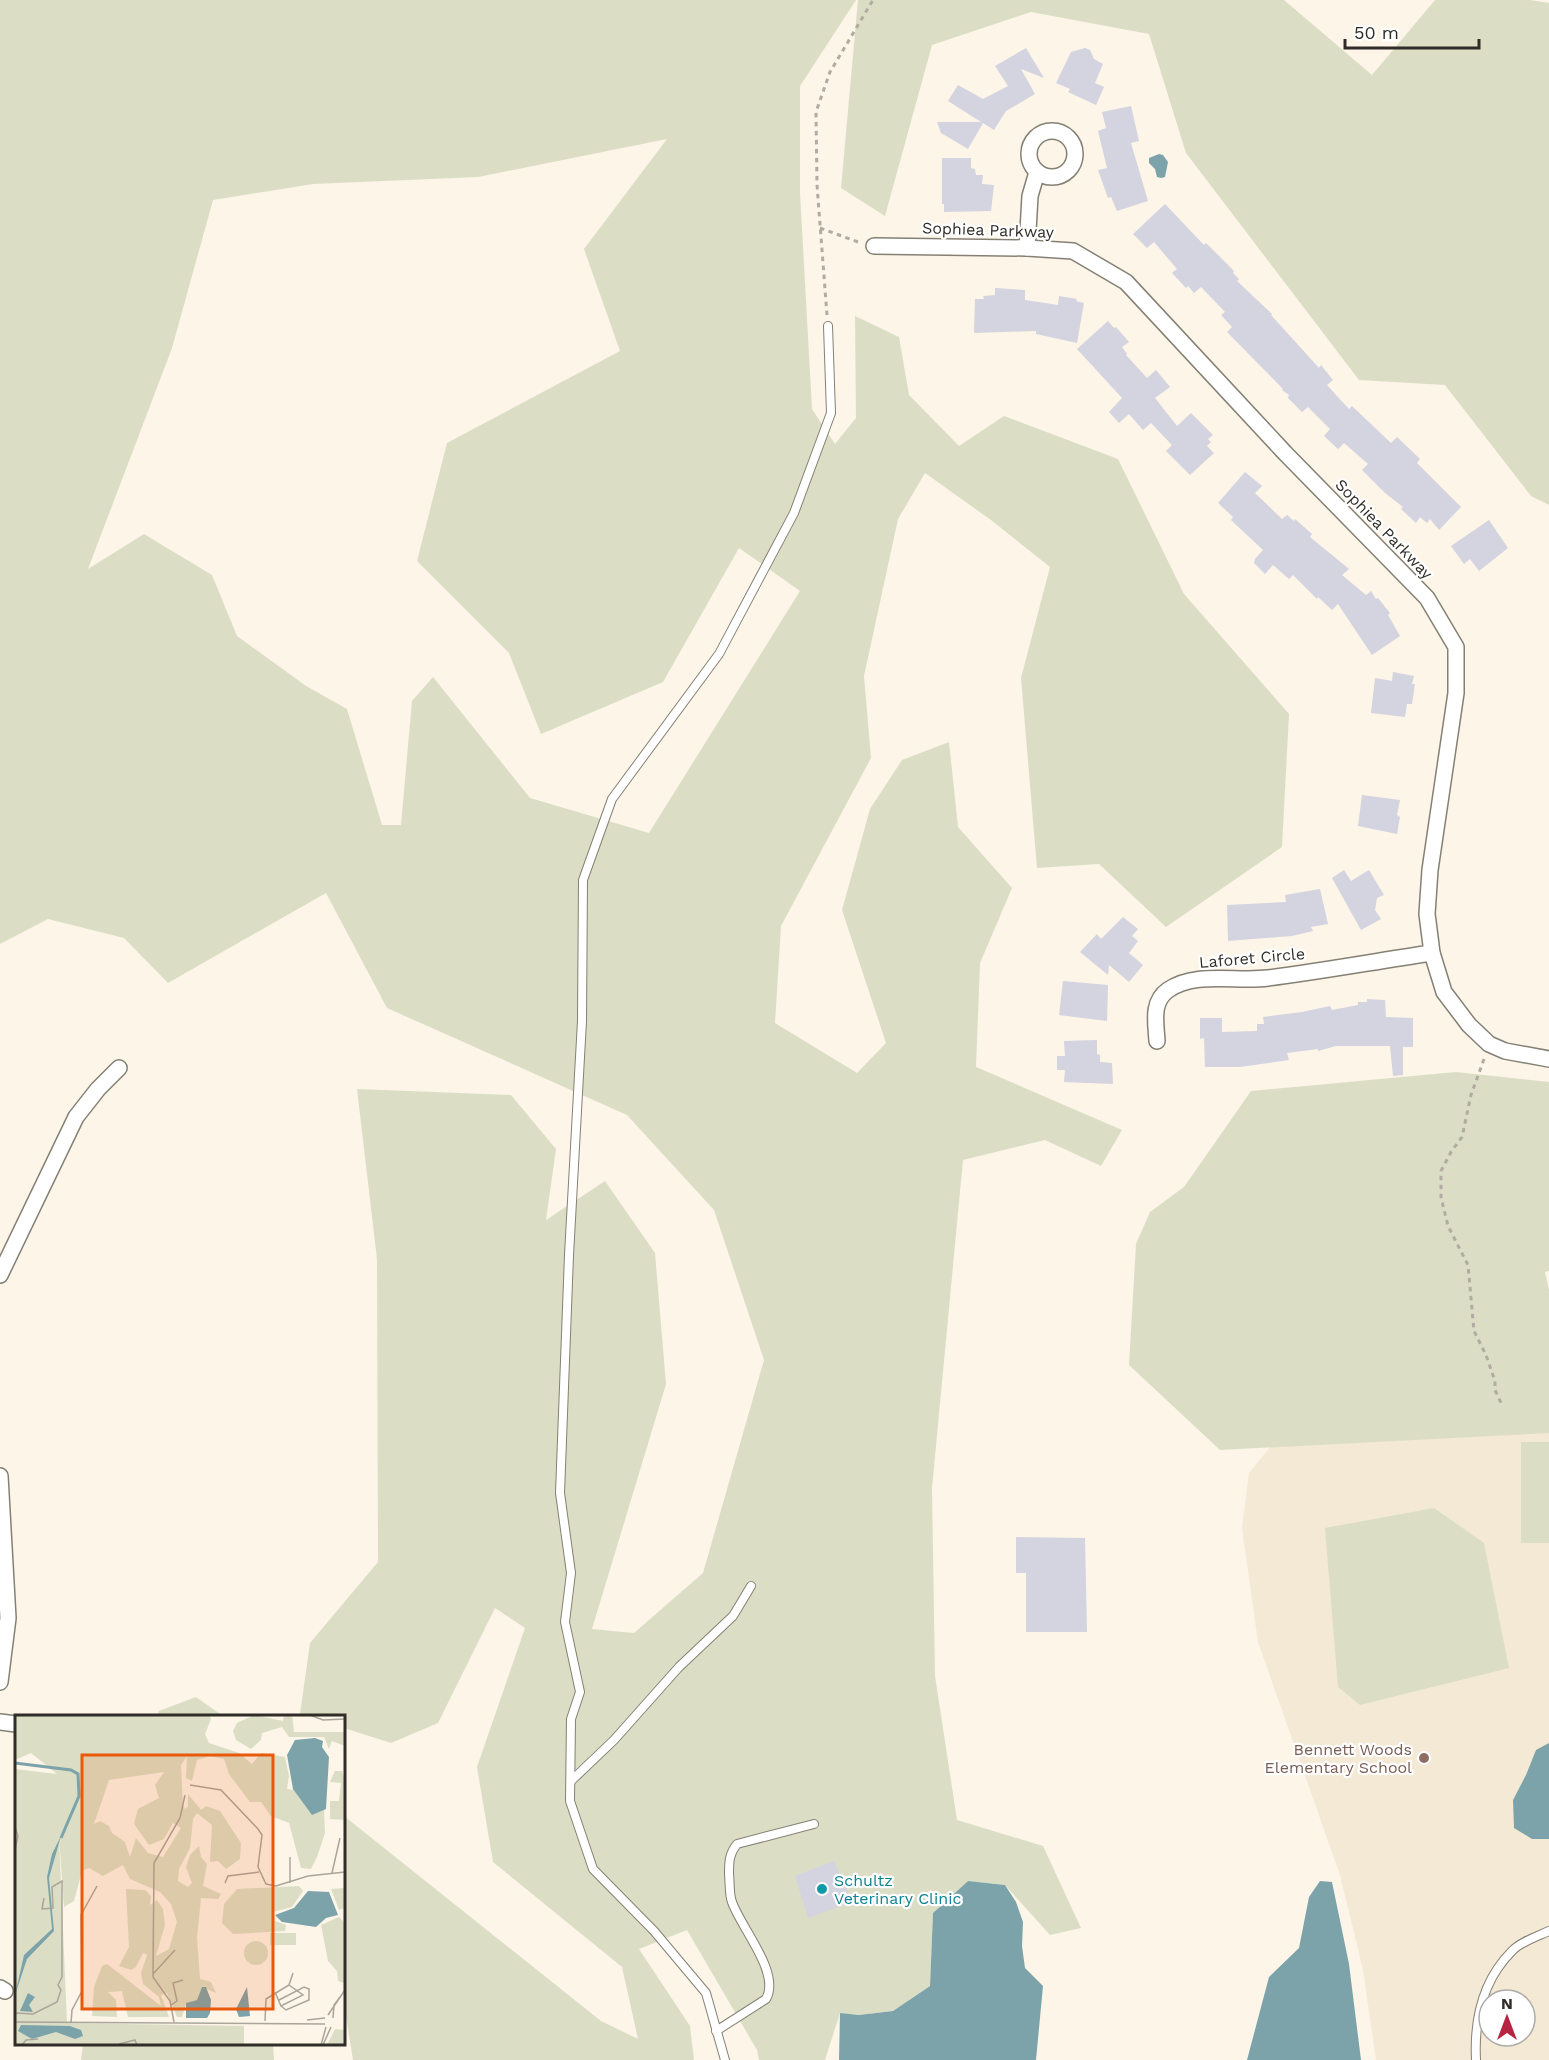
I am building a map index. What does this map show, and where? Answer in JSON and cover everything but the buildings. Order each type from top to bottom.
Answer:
[{"type":"street","points":[[1027,248],[1030,196],[1037,172]]},
{"type":"street","name":"Sophiea Parkway","points":[[874,246],[1027,248],[1073,251],[1126,282],[1285,453],[1427,598],[1456,647],[1456,693],[1429,881],[1427,914],[1432,953],[1444,992],[1469,1025],[1489,1044],[1505,1051],[1549,1059]]},
{"type":"street","name":"Laforet Circle","points":[[1158,1041],[1155,1014],[1158,1001],[1167,991],[1181,983],[1209,979],[1269,978],[1432,953]]},
{"type":"street","points":[[0,1275],[76,1117],[118,1068]]},
{"type":"street","points":[[0,1476],[8,1618],[0,1682]]},
{"type":"street","points":[[0,1722],[15,1724]]},
{"type":"lane","points":[[725,2060],[706,1994],[654,1931],[593,1869],[570,1801],[571,1719],[580,1692],[565,1622],[571,1573],[561,1493],[582,1021],[583,880],[612,799],[719,654],[794,513],[831,413],[828,326]]},
{"type":"lane","points":[[571,1781],[614,1740],[679,1667],[733,1616],[751,1586]]},
{"type":"lane","points":[[716,2031],[766,1999],[770,1983],[764,1963],[731,1899],[729,1864],[731,1852],[737,1844],[814,1824]]},
{"type":"lane","points":[[1476,2060],[1478,2012],[1491,1978],[1513,1949],[1549,1931]]},
{"type":"path","points":[[828,326],[817,185],[816,112],[830,72],[873,0]]},
{"type":"path","points":[[820,228],[850,241],[874,246]]},
{"type":"path","points":[[1489,1044],[1471,1095],[1462,1137],[1441,1171],[1441,1197],[1448,1226],[1468,1265],[1474,1331],[1480,1341],[1502,1405]]},
{"type":"shaded area","name":"Bennett Woods Elementary School","points":[[1549,1398],[1549,2060],[1376,2060],[1363,1970],[1340,1875],[1258,1642],[1242,1528],[1249,1473],[1280,1435]]},
{"type":"green space","points":[[0,0],[856,0],[800,86],[800,193],[812,409],[835,444],[856,418],[855,316],[899,337],[909,395],[959,446],[1004,416],[1118,459],[1184,594],[1289,714],[1282,847],[1166,927],[1099,864],[1037,868],[1021,678],[1050,567],[991,520],[925,473],[898,519],[864,676],[871,758],[781,926],[775,1023],[857,1073],[886,1043],[842,910],[870,809],[902,760],[949,742],[958,827],[1012,888],[980,963],[976,1067],[1122,1130],[1101,1166],[1045,1140],[963,1160],[932,1488],[935,1676],[957,1820],[1043,1846],[1081,1928],[1050,1935],[1005,1885],[968,1881],[933,1913],[930,1986],[893,2011],[859,2015],[840,2013],[825,2060],[759,2060],[757,2050],[687,1930],[639,1949],[690,2026],[694,2060],[353,2060],[345,2010],[345,1817],[601,2021],[638,2039],[622,1967],[493,1862],[477,1767],[525,1628],[495,1608],[438,1723],[391,1743],[345,1728],[345,1715],[300,1714],[310,1643],[378,1562],[377,1259],[357,1089],[511,1095],[556,1149],[546,1220],[605,1181],[655,1253],[666,1384],[592,1629],[634,1633],[703,1573],[764,1360],[714,1210],[627,1115],[387,1008],[326,893],[168,983],[124,938],[48,919],[0,944]],"holes":[[[667,139],[584,249],[620,351],[447,443],[417,561],[509,653],[541,734],[663,682],[739,548],[800,591],[649,833],[530,798],[433,677],[412,701],[401,825],[382,825],[347,709],[306,686],[237,636],[212,575],[144,534],[88,569],[172,348],[213,200],[313,184],[478,177]]]},
{"type":"green space","points":[[858,0],[1284,0],[1372,75],[1435,0],[1530,0],[1549,3],[1549,505],[1531,496],[1445,385],[1359,380],[1186,153],[1149,34],[1031,12],[932,45],[885,216],[841,188]]},
{"type":"green space","points":[[1456,1072],[1549,1082],[1549,1271],[1545,1272],[1549,1290],[1549,1433],[1220,1450],[1129,1365],[1136,1244],[1150,1212],[1184,1187],[1251,1091]]},
{"type":"green space","points":[[1521,1442],[1549,1442],[1549,1543],[1521,1543]]},
{"type":"green space","points":[[1434,1508],[1484,1543],[1509,1668],[1360,1705],[1338,1687],[1325,1528]]},
{"type":"green space","points":[[196,1697],[222,1715],[157,1715],[159,1711]]},
{"type":"green space","points":[[83,2045],[273,2045],[274,2060],[81,2060]]},
{"type":"water","points":[[1159,154],[1163,155],[1168,162],[1165,177],[1161,178],[1157,177],[1155,169],[1149,163],[1149,158]]},
{"type":"water","points":[[1549,1743],[1549,1839],[1532,1839],[1514,1828],[1513,1800],[1536,1750]]},
{"type":"water","points":[[968,1881],[1005,1885],[1016,1902],[1023,1922],[1022,1946],[1025,1968],[1043,1986],[1036,2060],[839,2060],[840,2013],[859,2015],[893,2011],[930,1986],[933,1913]]},
{"type":"water","points":[[1320,1881],[1332,1882],[1349,1964],[1361,2060],[1247,2060],[1269,1977],[1299,1948],[1309,1897]]},
{"type":"place","name":"Bennett Woods Elementary School","points":[[1424,1758]]},
{"type":"place","name":"Schultz Veterinary Clinic","points":[[822,1889]]}]
